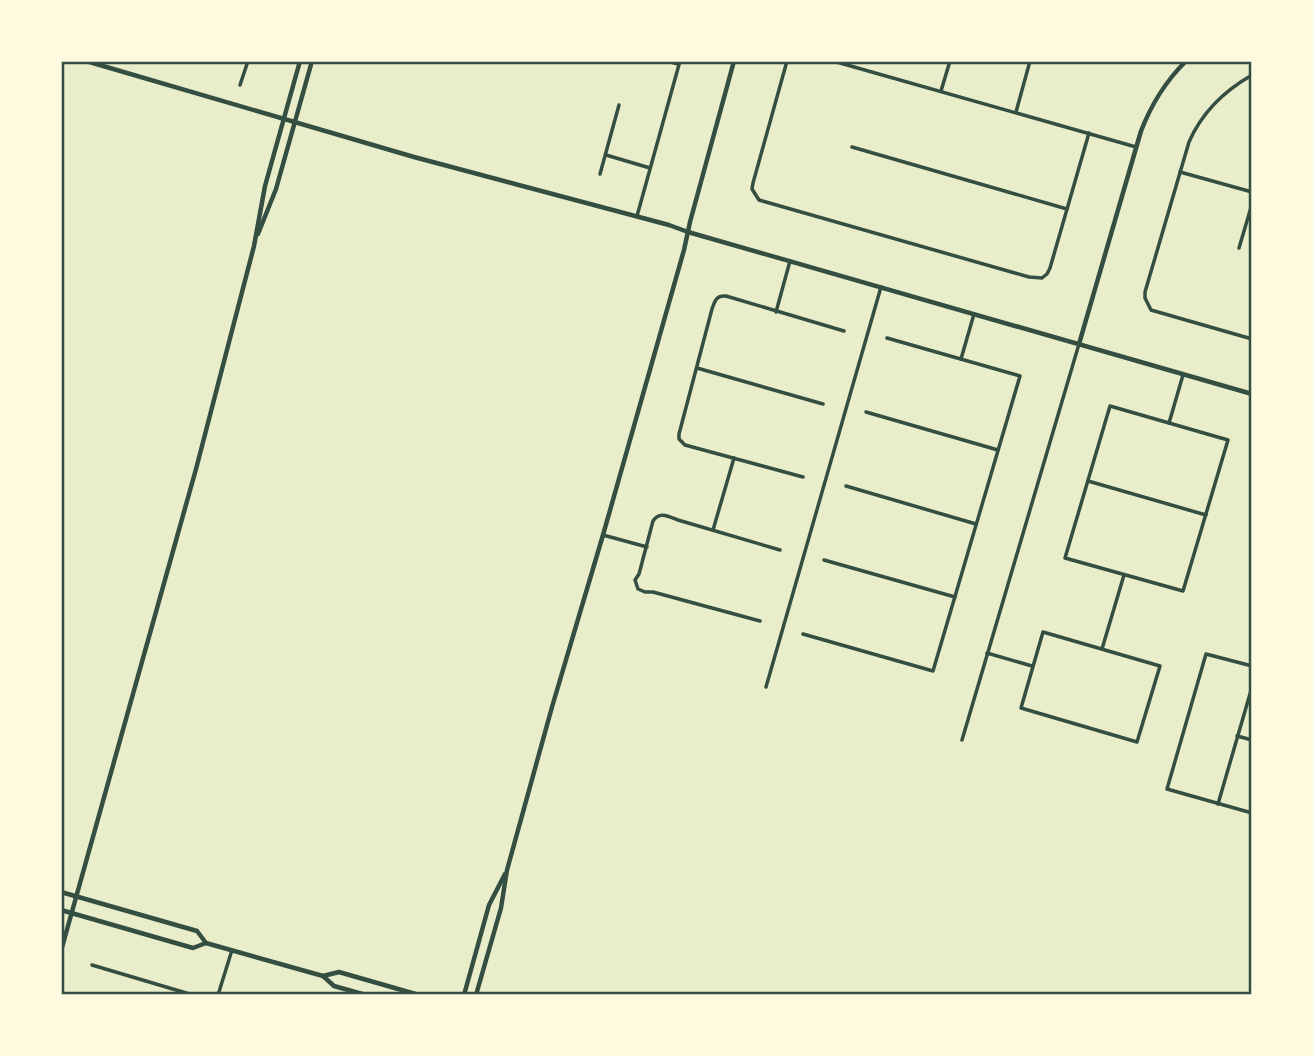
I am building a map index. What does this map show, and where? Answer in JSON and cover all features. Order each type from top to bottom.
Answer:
[{"type":"street","points":[[86,61],[414,157],[669,225],[1252,394]]},
{"type":"street","points":[[240,85],[248,61]]},
{"type":"street","points":[[61,951],[175,546],[254,246],[265,186],[300,61]]},
{"type":"street","points":[[254,246],[276,189],[312,61]]},
{"type":"street","points":[[637,216],[679,63],[667,61]]},
{"type":"street","points":[[476,995],[552,707],[684,250],[734,61]]},
{"type":"street","points":[[787,61],[753,183],[752,189],[759,200],[1029,277],[1042,278],[1050,268],[1089,133]]},
{"type":"street","points":[[833,61],[1136,147]]},
{"type":"street","points":[[941,91],[950,61]]},
{"type":"street","points":[[1016,112],[1030,61]]},
{"type":"street","points":[[962,740],[1136,147],[1152,104],[1186,61]]},
{"type":"street","points":[[1252,75],[1235,85],[1209,108],[1194,130],[1145,292],[1145,299],[1151,310],[1252,339]]},
{"type":"street","points":[[600,174],[620,105]]},
{"type":"street","points":[[852,146],[1067,209]]},
{"type":"street","points":[[606,155],[650,167]]},
{"type":"street","points":[[1180,172],[1252,192]]},
{"type":"street","points":[[1239,248],[1252,204]]},
{"type":"street","points":[[776,312],[790,261]]},
{"type":"street","points":[[766,687],[881,287]]},
{"type":"street","points":[[803,477],[685,445],[679,439],[715,300],[721,296],[844,331]]},
{"type":"street","points":[[961,359],[974,314]]},
{"type":"street","points":[[803,634],[933,671],[1020,376],[887,338]]},
{"type":"street","points":[[697,368],[823,404]]},
{"type":"street","points":[[1169,423],[1183,375]]},
{"type":"street","points":[[1110,406],[1169,423],[1228,440],[1183,591],[1065,558],[1110,406]]},
{"type":"street","points":[[866,412],[998,450]]},
{"type":"street","points":[[713,530],[734,458]]},
{"type":"street","points":[[1088,481],[1206,515]]},
{"type":"street","points":[[846,486],[976,524]]},
{"type":"street","points":[[760,621],[641,591],[635,580],[656,517],[666,515],[780,550]]},
{"type":"street","points":[[603,535],[647,547]]},
{"type":"street","points":[[824,560],[955,597]]},
{"type":"street","points":[[1102,649],[1124,575]]},
{"type":"street","points":[[1043,632],[1102,649],[1160,666],[1137,742],[1021,708],[1043,632]]},
{"type":"street","points":[[987,653],[1033,667]]},
{"type":"street","points":[[1252,666],[1206,654],[1167,789],[1252,813]]},
{"type":"street","points":[[1218,804],[1252,687]]},
{"type":"street","points":[[1237,736],[1252,740]]},
{"type":"street","points":[[464,995],[489,905],[507,870]]},
{"type":"street","points":[[61,892],[197,931],[206,943]]},
{"type":"street","points":[[61,910],[193,948],[206,943],[232,950],[323,976],[334,986],[366,995]]},
{"type":"street","points":[[218,995],[232,950]]},
{"type":"street","points":[[92,965],[193,995]]},
{"type":"street","points":[[323,976],[339,972],[419,995]]}]
